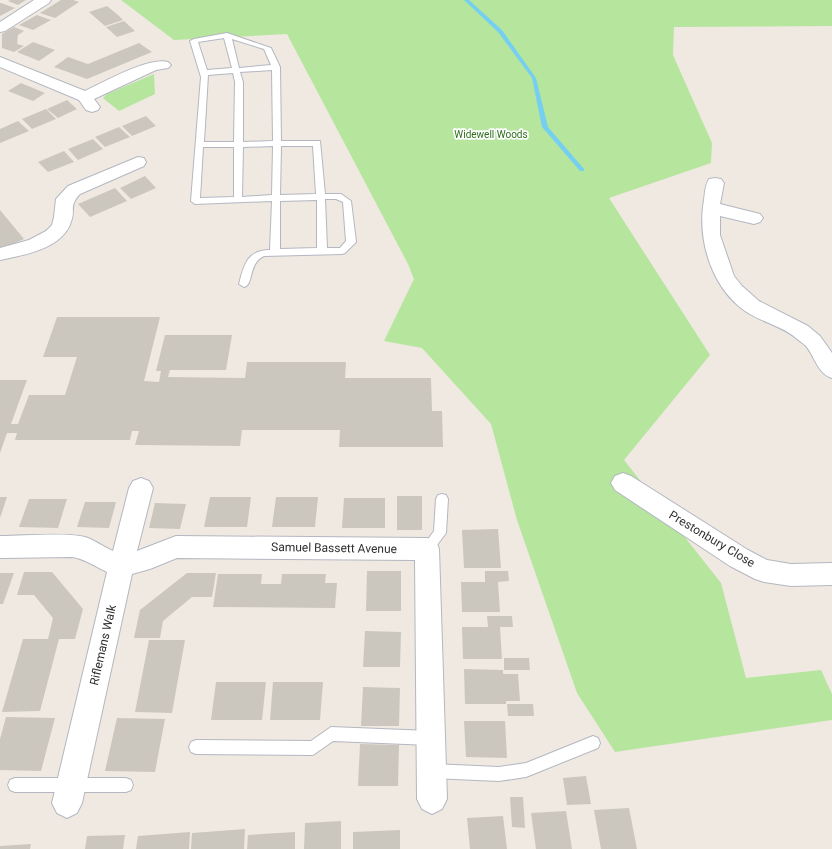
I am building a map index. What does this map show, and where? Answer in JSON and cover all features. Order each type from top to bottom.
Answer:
[{"type":"street","points":[[0,28],[44,0]]},
{"type":"street","points":[[0,62],[88,102],[154,66],[163,65]]},
{"type":"street","points":[[0,254],[40,242],[51,237],[60,227],[64,214],[65,199],[74,190],[138,162]]},
{"type":"street","points":[[715,182],[711,208],[711,235],[726,278],[735,291],[752,306],[801,331],[813,341],[832,370]]},
{"type":"street","points":[[711,208],[754,218]]},
{"type":"street","name":"Prestonbury Close","points":[[622,483],[739,558],[764,570],[791,575],[832,574]]},
{"type":"street","name":"Riflemans Walk","points":[[69,794],[121,566],[141,488]]},
{"type":"street","points":[[0,547],[72,546],[86,548],[94,555],[121,566]]},
{"type":"street","name":"Samuel Bassett Avenue","points":[[121,566],[150,558],[176,547],[427,549]]},
{"type":"street","points":[[427,549],[432,799]]},
{"type":"lane","points":[[227,35],[239,82],[238,199]]},
{"type":"lane","points":[[244,284],[251,260],[264,253],[275,253],[322,251],[342,251],[351,242],[347,201],[338,196],[321,196],[276,198],[195,200],[205,77],[194,41],[227,35],[266,48],[276,67],[276,198],[275,253]]},
{"type":"lane","points":[[204,73],[236,69],[276,67]]},
{"type":"lane","points":[[200,145],[276,143],[317,144],[321,196],[322,251]]},
{"type":"lane","points":[[427,549],[440,533],[442,499]]},
{"type":"lane","points":[[196,747],[314,748],[331,734],[430,738]]},
{"type":"lane","points":[[432,771],[499,774],[526,770],[593,743]]},
{"type":"lane","points":[[15,785],[69,794],[126,785]]},
{"type":"green space","name":"Widewell Woods","points":[[121,0],[832,0],[832,26],[674,27],[673,55],[712,143],[711,163],[609,198],[710,355],[624,460],[721,583],[746,678],[821,670],[832,694],[832,720],[615,752],[577,693],[517,520],[491,424],[422,348],[384,341],[414,279],[408,264],[287,34],[174,40]]},
{"type":"green space","points":[[154,74],[155,94],[119,111],[103,98],[107,94]]},
{"type":"building","points":[[26,0],[18,5],[8,1]]},
{"type":"building","points":[[61,0],[73,0],[79,2],[55,18],[40,13]]},
{"type":"building","points":[[1,3],[15,8],[0,16]]},
{"type":"building","points":[[107,6],[123,20],[105,26],[89,12]]},
{"type":"building","points":[[37,15],[51,20],[33,30],[19,25]]},
{"type":"building","points":[[124,21],[135,31],[117,37],[106,27]]},
{"type":"building","points":[[14,27],[24,31],[18,35],[17,44],[24,46],[14,52],[2,48],[2,34]]},
{"type":"building","points":[[33,42],[55,50],[39,61],[17,52]]},
{"type":"building","points":[[139,43],[152,52],[87,79],[54,67],[68,57],[88,64]]},
{"type":"building","points":[[21,83],[45,93],[33,101],[8,91]]},
{"type":"building","points":[[67,100],[77,109],[58,118],[47,109]]},
{"type":"building","points":[[46,109],[56,119],[32,129],[22,119]]},
{"type":"building","points":[[146,116],[156,126],[132,136],[122,126]]},
{"type":"building","points":[[18,121],[29,131],[0,143],[0,129]]},
{"type":"building","points":[[119,127],[130,137],[105,147],[95,137]]},
{"type":"building","points":[[93,139],[103,149],[78,160],[68,149]]},
{"type":"building","points":[[64,151],[74,162],[48,172],[38,162]]},
{"type":"building","points":[[145,176],[156,188],[131,199],[120,188]]},
{"type":"building","points":[[115,188],[127,201],[90,217],[78,204]]},
{"type":"building","points":[[0,210],[24,239],[0,250]]},
{"type":"building","points":[[57,317],[160,317],[144,381],[159,382],[161,371],[156,371],[165,335],[232,335],[226,370],[170,370],[168,377],[245,378],[247,362],[346,362],[345,378],[431,378],[432,411],[442,411],[443,447],[339,447],[340,430],[242,430],[240,446],[135,445],[139,431],[132,431],[130,440],[15,440],[17,433],[7,433],[0,453],[0,380],[27,380],[11,424],[18,424],[29,395],[65,395],[77,357],[43,357]]},
{"type":"building","points":[[397,496],[422,496],[422,530],[397,530]]},
{"type":"building","points":[[0,497],[7,497],[0,518]]},
{"type":"building","points":[[210,497],[251,497],[247,527],[204,527]]},
{"type":"building","points":[[276,497],[318,497],[315,527],[272,527]]},
{"type":"building","points":[[344,498],[385,498],[385,528],[342,528]]},
{"type":"building","points":[[29,499],[67,499],[58,528],[19,527]]},
{"type":"building","points":[[85,502],[116,502],[109,528],[77,527]]},
{"type":"building","points":[[155,503],[186,504],[180,529],[149,528]]},
{"type":"building","points":[[498,529],[501,568],[464,568],[462,530]]},
{"type":"building","points":[[367,571],[401,571],[401,611],[366,611]]},
{"type":"building","points":[[485,571],[508,571],[509,581],[498,582],[500,612],[462,612],[461,582],[485,582]]},
{"type":"building","points":[[24,572],[52,572],[83,609],[75,639],[59,639],[40,711],[2,712],[23,639],[48,639],[53,618],[34,595],[17,595]]},
{"type":"building","points":[[0,573],[14,573],[3,604],[0,604]]},
{"type":"building","points":[[187,573],[216,573],[212,597],[192,597],[163,621],[160,638],[134,638],[140,610]]},
{"type":"building","points":[[218,574],[262,574],[261,584],[281,584],[282,574],[326,574],[325,583],[337,583],[335,608],[213,607]]},
{"type":"building","points":[[487,616],[512,616],[513,627],[500,627],[502,659],[463,659],[462,627],[488,627]]},
{"type":"building","points":[[365,631],[401,632],[400,667],[363,667]]},
{"type":"building","points":[[149,640],[185,640],[172,713],[135,712]]},
{"type":"building","points":[[504,658],[529,658],[530,670],[504,670]]},
{"type":"building","points":[[464,669],[503,670],[503,674],[518,674],[520,701],[506,701],[506,704],[465,704]]},
{"type":"building","points":[[216,682],[266,682],[262,720],[211,720]]},
{"type":"building","points":[[273,682],[323,682],[320,720],[270,720]]},
{"type":"building","points":[[363,687],[400,688],[399,726],[361,726]]},
{"type":"building","points":[[507,704],[533,704],[534,716],[508,716]]},
{"type":"building","points":[[6,717],[55,718],[41,771],[0,770],[0,739]]},
{"type":"building","points":[[117,718],[165,719],[155,772],[105,771]]},
{"type":"building","points":[[464,721],[505,721],[507,758],[466,757]]},
{"type":"building","points":[[360,744],[399,745],[398,786],[358,786]]},
{"type":"building","points":[[586,776],[591,804],[567,805],[563,778]]},
{"type":"building","points":[[510,797],[523,797],[525,828],[512,827]]},
{"type":"building","points":[[629,808],[637,849],[601,849],[594,810]]},
{"type":"building","points":[[566,811],[572,849],[536,849],[531,813]]},
{"type":"building","points":[[503,816],[507,849],[470,849],[467,818]]},
{"type":"building","points":[[341,821],[341,849],[304,849],[305,823]]},
{"type":"building","points":[[245,829],[244,849],[191,849],[192,833]]},
{"type":"building","points":[[400,830],[400,849],[353,849],[353,832]]},
{"type":"building","points":[[190,832],[189,849],[136,849],[138,836]]},
{"type":"building","points":[[295,832],[295,849],[247,849],[248,835]]},
{"type":"building","points":[[125,835],[123,849],[85,849],[87,836]]},
{"type":"building","points":[[31,844],[30,849],[0,849],[0,846]]},
{"type":"waterway","points":[[466,0],[500,31],[534,78],[545,127],[582,170]]}]
